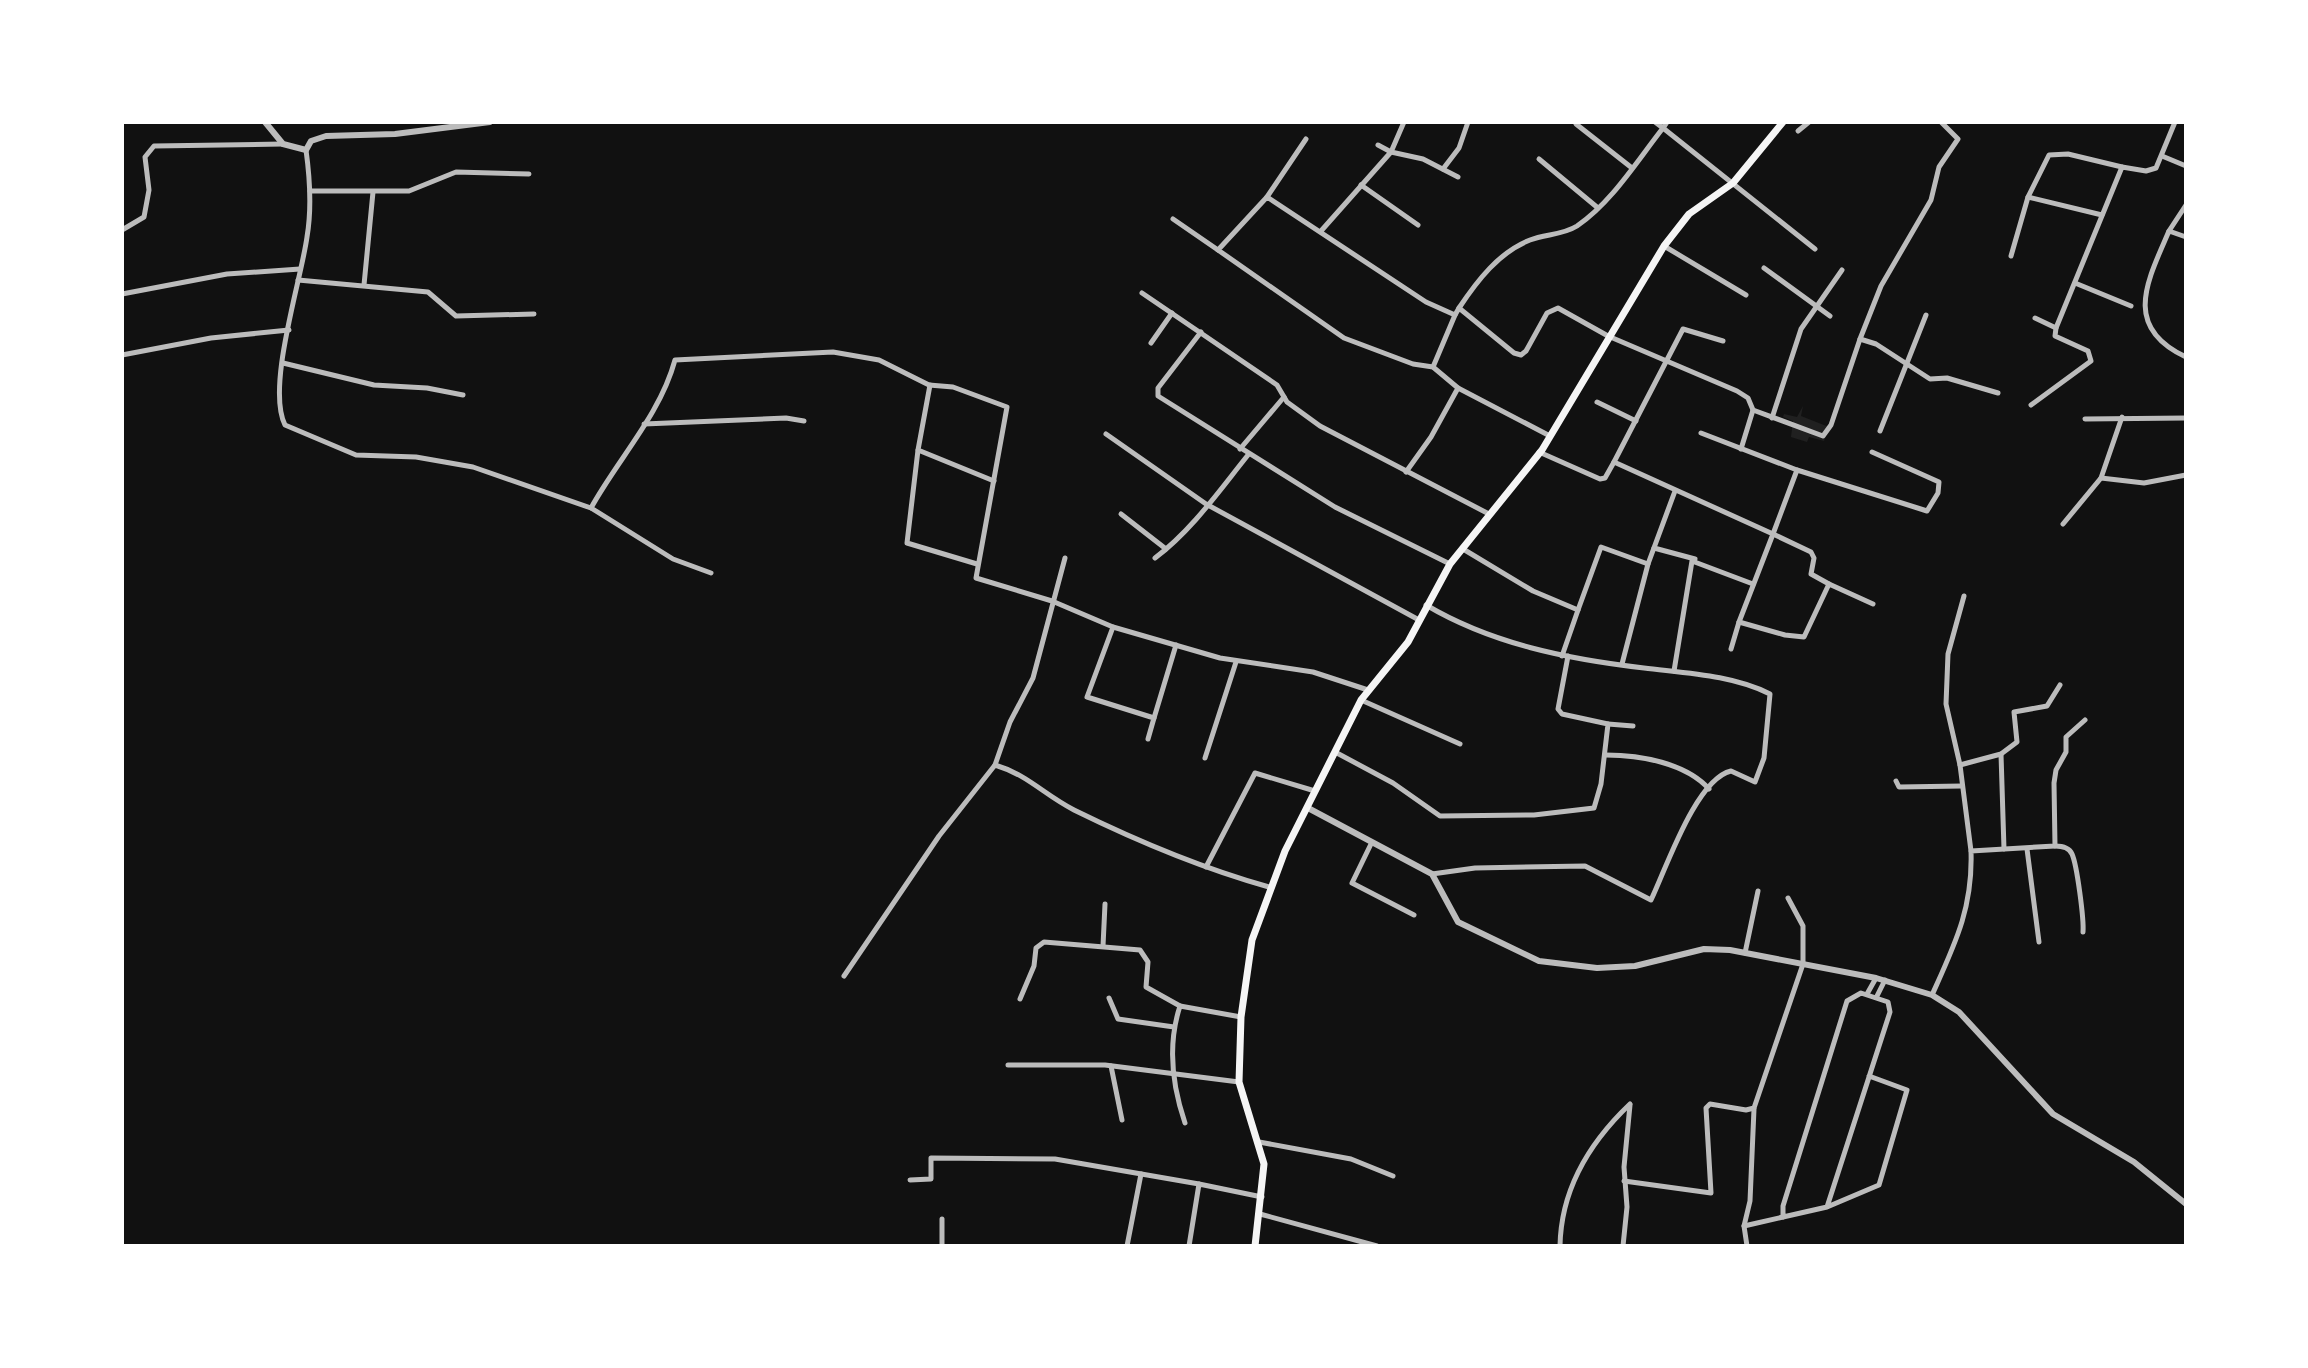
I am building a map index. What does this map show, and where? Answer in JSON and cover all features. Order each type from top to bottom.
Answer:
[{"type":"main road","points":[[1255,1246],[1264,1177],[1259,1142],[1239,1082],[1241,1017],[1252,940],[1269,887],[1361,700],[1408,642],[1425,605],[1450,564],[1550,436],[1664,246],[1689,214],[1733,183],[1783,122]]},
{"type":"street","points":[[265,122],[283,144]]},
{"type":"street","points":[[490,122],[395,134],[317,137],[306,150],[310,191],[307,237],[283,363],[279,404],[281,417],[285,425],[297,432],[365,457],[416,457],[473,467],[591,508],[673,559],[711,573]]},
{"type":"street","points":[[1321,231],[1391,152],[1404,122]]},
{"type":"street","points":[[1443,169],[1459,148],[1468,122]]},
{"type":"street","points":[[1655,122],[1665,125],[1815,249]]},
{"type":"street","points":[[1798,131],[1809,122]]},
{"type":"street","points":[[1459,308],[1518,355],[1526,351],[1552,308],[1570,313],[1608,336],[1745,395],[1753,410],[1827,434],[1881,286],[1931,200],[1939,167],[1958,139],[1941,122]]},
{"type":"street","points":[[2011,256],[2028,197],[2049,155],[2068,154],[2122,167],[2152,170],[2162,156],[2175,122]]},
{"type":"street","points":[[1576,124],[1632,168]]},
{"type":"street","points":[[1433,367],[1459,308],[1493,265],[1519,245],[1571,229],[1598,208],[1665,125]]},
{"type":"street","points":[[1218,250],[1267,197],[1306,139]]},
{"type":"street","points":[[122,230],[134,226],[144,217],[149,190],[145,157],[154,146],[283,144],[306,150]]},
{"type":"street","points":[[1378,145],[1391,152],[1423,159],[1458,177]]},
{"type":"street","points":[[2162,156],[2186,166]]},
{"type":"street","points":[[1539,159],[1598,208]]},
{"type":"street","points":[[2031,405],[2091,361],[2088,351],[2055,336],[2056,328],[2122,167]]},
{"type":"street","points":[[310,191],[413,190],[453,172],[529,174]]},
{"type":"street","points":[[1361,185],[1418,225]]},
{"type":"street","points":[[364,285],[373,192]]},
{"type":"street","points":[[1267,197],[1408,291],[1455,315]]},
{"type":"street","points":[[2028,197],[2102,215]]},
{"type":"street","points":[[2186,205],[2169,231],[2147,279],[2148,328],[2156,340],[2186,357]]},
{"type":"street","points":[[1173,219],[1344,338],[1413,364],[1433,367],[1458,388],[1550,436]]},
{"type":"street","points":[[2169,231],[2186,237]]},
{"type":"street","points":[[1664,246],[1746,295]]},
{"type":"street","points":[[1764,268],[1830,316]]},
{"type":"street","points":[[122,294],[227,274],[300,269]]},
{"type":"street","points":[[1772,418],[1801,329],[1842,270]]},
{"type":"street","points":[[298,280],[428,292],[456,316],[534,314]]},
{"type":"street","points":[[2075,283],[2131,306]]},
{"type":"street","points":[[1142,293],[1277,385],[1284,397],[1320,426],[1489,514]]},
{"type":"street","points":[[1151,343],[1172,313]]},
{"type":"street","points":[[1880,431],[1926,315]]},
{"type":"street","points":[[2035,318],[2056,328]]},
{"type":"street","points":[[1539,452],[1600,479],[1605,478],[1686,327],[1723,341]]},
{"type":"street","points":[[122,355],[200,339],[289,330]]},
{"type":"street","points":[[1201,332],[1157,395],[1335,507],[1450,564]]},
{"type":"street","points":[[1860,339],[1935,380],[1947,378],[1998,393]]},
{"type":"street","points":[[591,508],[659,402],[675,360],[833,352],[879,360],[930,385],[953,387],[1007,407],[976,578],[1052,601],[1113,627],[1195,651],[1236,662],[1295,668],[1368,690]]},
{"type":"street","points":[[283,363],[374,385],[427,388],[463,395]]},
{"type":"street","points":[[930,385],[918,450],[907,543],[977,564]]},
{"type":"street","points":[[1406,472],[1458,388]]},
{"type":"street","points":[[1240,449],[1284,397]]},
{"type":"street","points":[[1597,402],[1636,421]]},
{"type":"street","points":[[1741,449],[1753,410]]},
{"type":"street","points":[[2063,524],[2101,478],[2122,417]]},
{"type":"street","points":[[643,424],[770,418],[804,421]]},
{"type":"street","points":[[2085,419],[2186,418]]},
{"type":"street","points":[[1701,433],[1797,470],[1927,511],[1938,493],[1939,482],[1872,452]]},
{"type":"street","points":[[1106,434],[1206,504],[1419,620]]},
{"type":"street","points":[[918,450],[994,481]]},
{"type":"street","points":[[1155,558],[1190,530],[1206,504],[1248,455]]},
{"type":"street","points":[[1614,462],[1811,552],[1814,558],[1811,574],[1873,604]]},
{"type":"street","points":[[1731,649],[1797,470]]},
{"type":"street","points":[[2101,478],[2144,483],[2186,475]]},
{"type":"street","points":[[1622,664],[1648,564],[1675,491]]},
{"type":"street","points":[[1121,514],[1166,549]]},
{"type":"street","points":[[1633,726],[1562,714],[1558,709],[1565,656],[1601,547],[1648,564]]},
{"type":"street","points":[[1462,548],[1533,591],[1578,610]]},
{"type":"street","points":[[1654,548],[1696,559],[1753,584]]},
{"type":"street","points":[[844,976],[939,836],[995,765],[1010,722],[1033,678],[1065,558]]},
{"type":"street","points":[[1674,671],[1692,562],[1696,559]]},
{"type":"street","points":[[1739,622],[1804,637],[1829,584]]},
{"type":"street","points":[[1932,995],[1966,916],[1972,882],[1960,765],[1947,716],[1948,654],[1964,596]]},
{"type":"street","points":[[1308,808],[1432,874],[1475,868],[1585,866],[1649,901],[1670,859],[1681,825],[1709,789],[1727,771],[1755,782],[1764,758],[1770,694],[1718,678],[1565,656],[1483,635],[1425,605]]},
{"type":"street","points":[[1113,627],[1087,697],[1154,718]]},
{"type":"street","points":[[1148,739],[1176,645]]},
{"type":"street","points":[[1205,758],[1236,662]]},
{"type":"street","points":[[1960,765],[2001,754],[2017,742],[2014,712],[2051,703],[2060,685]]},
{"type":"street","points":[[1361,700],[1460,744]]},
{"type":"street","points":[[2055,846],[2056,770],[2066,752],[2068,734],[2085,720]]},
{"type":"street","points":[[1335,752],[1448,817],[1546,814],[1594,808],[1606,755],[1608,724]]},
{"type":"street","points":[[2001,754],[2004,849]]},
{"type":"street","points":[[1606,755],[1657,761],[1696,776],[1709,789]]},
{"type":"street","points":[[995,765],[1026,775],[1044,794],[1175,857],[1269,887]]},
{"type":"street","points":[[1206,867],[1255,773],[1316,791]]},
{"type":"street","points":[[1896,781],[1899,787],[1908,788],[1962,786]]},
{"type":"street","points":[[1371,844],[1352,883],[1414,915]]},
{"type":"street","points":[[1971,851],[2063,846],[2073,854],[2077,887],[2085,910],[2083,932]]},
{"type":"street","points":[[2027,849],[2039,942]]},
{"type":"street","points":[[1432,874],[1458,922],[1539,961],[1597,968],[1635,966],[1704,949],[1745,953],[1876,978],[1932,995],[1959,1012],[2053,1114],[2134,1162],[2186,1204]]},
{"type":"street","points":[[1745,953],[1758,891]]},
{"type":"street","points":[[1747,1246],[1744,1226],[1750,1201],[1754,1108],[1803,964],[1803,926],[1788,898]]},
{"type":"street","points":[[1103,946],[1105,904]]},
{"type":"street","points":[[1020,999],[1038,944],[1103,946],[1144,952],[1148,966],[1146,987],[1180,1006],[1241,1017]]},
{"type":"street","points":[[1867,994],[1876,978]]},
{"type":"street","points":[[1877,996],[1885,980]]},
{"type":"street","points":[[1783,1217],[1783,1206],[1847,1001],[1853,995],[1877,996],[1890,1005],[1890,1012],[1827,1207]]},
{"type":"street","points":[[1109,998],[1118,1019],[1174,1027]]},
{"type":"street","points":[[1180,1006],[1174,1027],[1172,1075],[1185,1123]]},
{"type":"street","points":[[1008,1065],[1111,1066],[1239,1082]]},
{"type":"street","points":[[1111,1066],[1122,1120]]},
{"type":"street","points":[[1744,1226],[1827,1207],[1876,1190],[1907,1090],[1869,1076]]},
{"type":"street","points":[[1560,1246],[1561,1216],[1569,1189],[1600,1137],[1630,1104],[1623,1246]]},
{"type":"street","points":[[1624,1181],[1711,1193],[1706,1108],[1715,1104],[1746,1110],[1754,1108]]},
{"type":"street","points":[[1259,1142],[1351,1159],[1393,1176]]},
{"type":"street","points":[[910,1180],[931,1179],[931,1158],[1055,1159],[1262,1197]]},
{"type":"street","points":[[1127,1246],[1141,1174]]},
{"type":"street","points":[[1189,1246],[1199,1184]]},
{"type":"street","points":[[1260,1214],[1377,1246]]},
{"type":"street","points":[[942,1219],[942,1246]]},
{"type":"shaded area","points":[[1803,406],[1801,416],[1829,427],[1824,441],[1809,437],[1807,442],[1791,437],[1793,421],[1783,417],[1784,414],[1797,417]]}]
